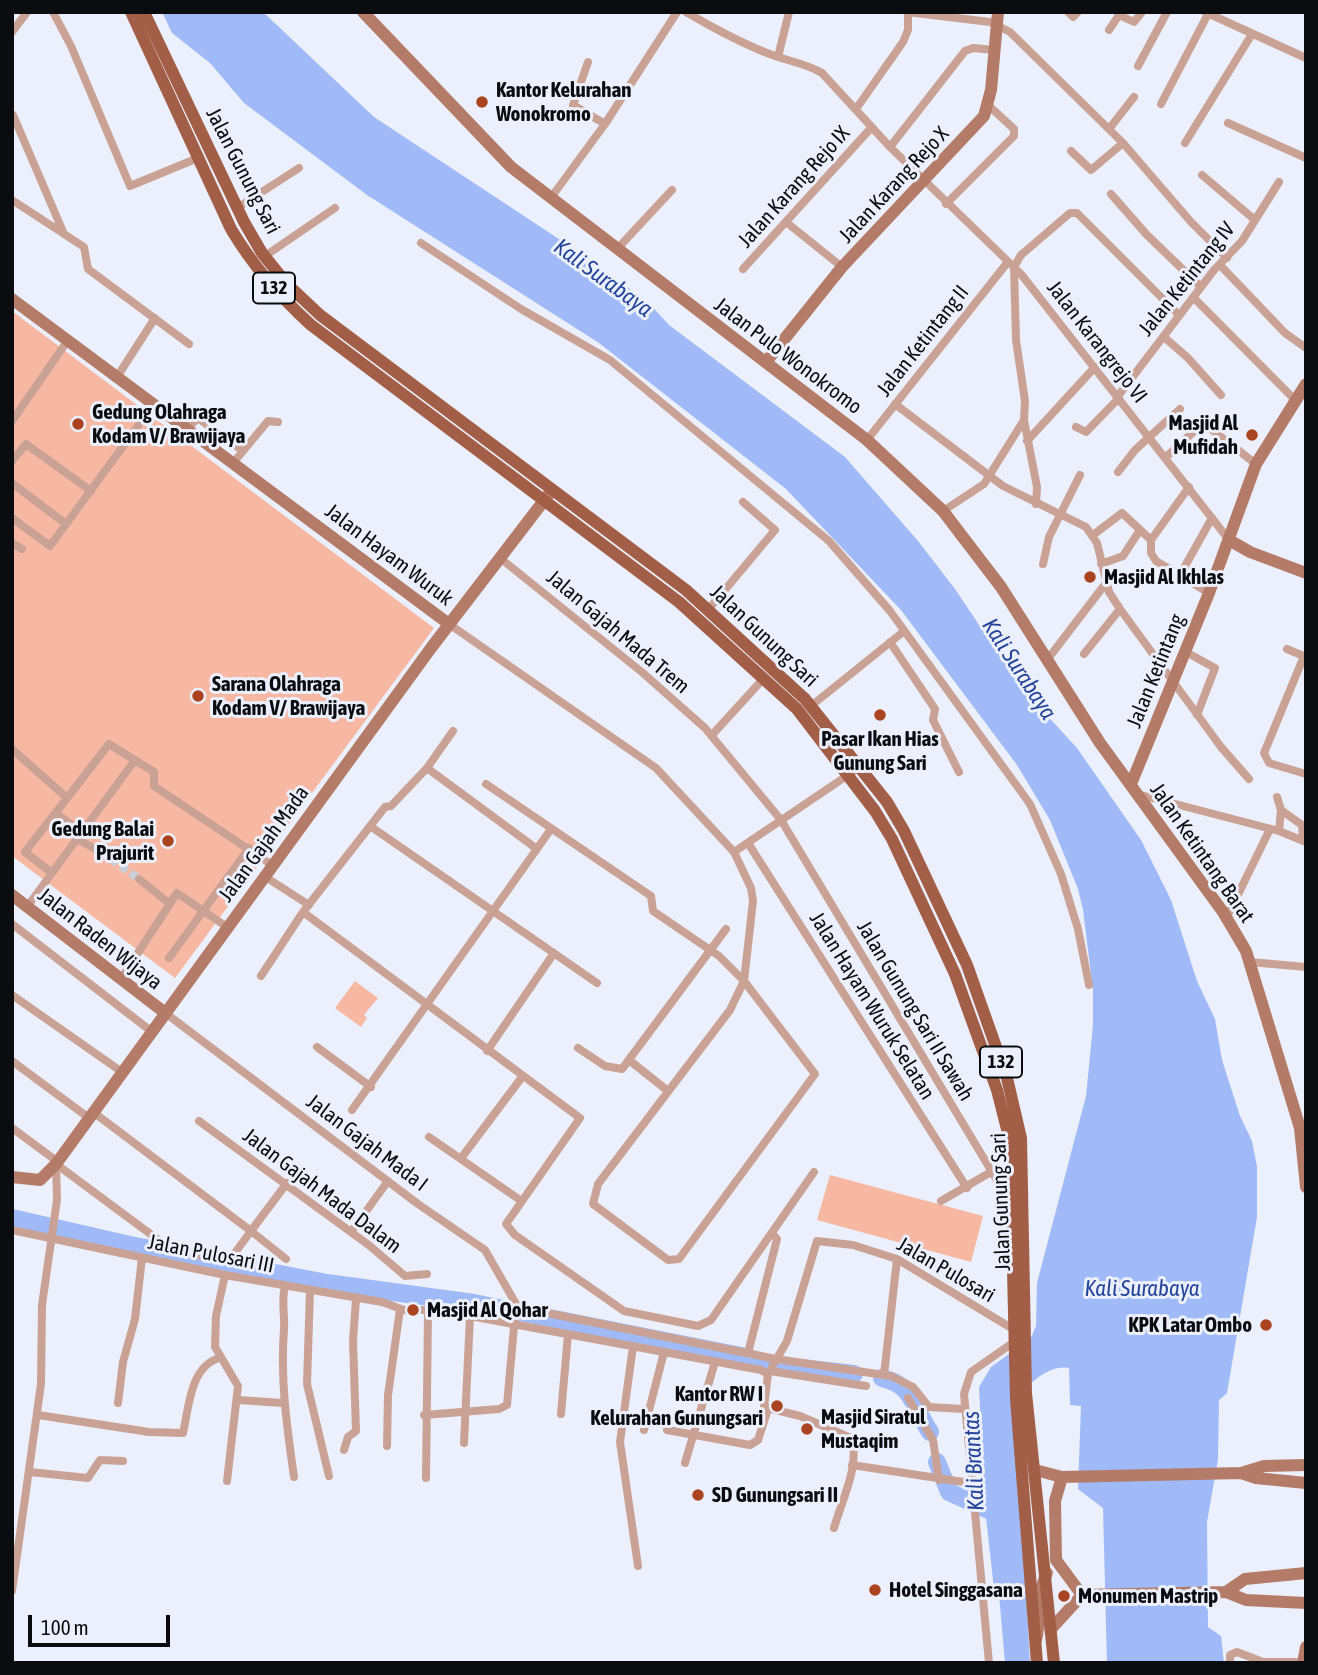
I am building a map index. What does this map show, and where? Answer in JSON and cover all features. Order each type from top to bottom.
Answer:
[{"type":"main road","name":"Jalan Gunung Sari","points":[[131,12],[265,257],[341,339]]},
{"type":"main road","name":"Jalan Gunung Sari","points":[[144,12],[198,158],[231,229],[251,261],[296,311],[341,339],[548,495],[708,610],[811,706],[887,802],[920,863],[967,965],[1021,1139],[1023,1175],[1016,1341]]},
{"type":"main road","name":"Jalan Gunung Sari","points":[[548,495],[680,602],[797,709],[875,811],[907,869],[955,974],[1003,1088],[1010,1141],[1016,1341],[1035,1641]]},
{"type":"main road","name":"Jalan Gunung Sari","points":[[1021,1396],[1035,1470]]},
{"type":"main road","name":"132","points":[[1035,1470],[1054,1663]]},
{"type":"main road","name":"132","points":[[1035,1641],[1037,1663]]},
{"type":"street","points":[[12,32],[27,12]]},
{"type":"street","points":[[52,12],[71,46],[130,186],[198,158]]},
{"type":"street","name":"Jalan Pulo Wonokromo","points":[[363,12],[510,167],[867,440],[943,512],[1001,587],[1100,743],[1134,789]]},
{"type":"street","name":"Jalan Karangrejo VI","points":[[686,12],[732,39],[778,57],[809,65],[822,73],[871,128],[1011,265],[1189,486],[1229,540]]},
{"type":"street","points":[[778,57],[789,12]]},
{"type":"street","points":[[1068,12],[1073,17],[1078,12]]},
{"type":"street","points":[[1109,30],[1119,15],[1134,22],[1142,12]]},
{"type":"street","points":[[1138,66],[1167,12]]},
{"type":"street","points":[[856,109],[903,43],[908,30],[907,13],[998,19],[1124,143],[1191,222],[1227,257]]},
{"type":"street","points":[[1161,104],[1206,13],[1306,58]]},
{"type":"street","points":[[550,199],[605,124],[674,16]]},
{"type":"street","name":"Jalan Karang Rejo X","points":[[766,362],[842,267],[978,123],[988,105],[998,19]]},
{"type":"street","points":[[1185,143],[1252,34]]},
{"type":"street","points":[[890,147],[965,51],[995,50]]},
{"type":"street","points":[[588,62],[573,105],[605,124]]},
{"type":"street","points":[[1109,129],[1134,97]]},
{"type":"street","points":[[946,204],[1014,135],[1014,129],[988,105]]},
{"type":"street","points":[[12,115],[64,234]]},
{"type":"street","points":[[1228,123],[1306,158]]},
{"type":"street","name":"Jalan Karang Rejo IX","points":[[743,269],[871,128]]},
{"type":"street","points":[[1071,151],[1091,170],[1124,143]]},
{"type":"street","points":[[237,208],[299,168]]},
{"type":"street","points":[[1202,175],[1255,220]]},
{"type":"street","name":"Jalan Ketintang IV","points":[[1076,427],[1086,432],[1118,397],[1201,287],[1242,242],[1279,182]]},
{"type":"street","points":[[618,248],[672,190]]},
{"type":"street","points":[[1111,194],[1147,235],[1201,287]]},
{"type":"street","points":[[12,200],[84,247],[88,269],[189,344]]},
{"type":"street","points":[[265,257],[335,208]]},
{"type":"street","name":"Jalan Ketintang II","points":[[867,440],[1011,265],[1074,212],[1179,315]]},
{"type":"street","points":[[786,222],[842,267]]},
{"type":"street","points":[[421,243],[521,309],[610,359],[829,541],[890,611],[903,632],[999,757],[1030,804],[1061,874],[1078,929],[1089,985]]},
{"type":"street","points":[[1011,265],[1016,340],[1025,401],[1024,420],[1037,487],[1036,504]]},
{"type":"street","points":[[1220,265],[1285,333],[1306,348]]},
{"type":"street","points":[[1193,297],[1295,400]]},
{"type":"street","name":"Jalan Hayam Wuruk","points":[[12,299],[449,624],[656,768],[734,852],[751,888],[753,901],[744,981]]},
{"type":"street","points":[[117,377],[155,318]]},
{"type":"street","points":[[1164,337],[1221,395]]},
{"type":"street","points":[[12,421],[68,340]]},
{"type":"street","points":[[1027,441],[1094,368]]},
{"type":"street","name":"Jalan Ketintang","points":[[1134,789],[1171,681],[1209,593],[1256,464],[1306,384]]},
{"type":"street","points":[[12,517],[50,546],[154,404]]},
{"type":"street","points":[[895,404],[989,475],[1036,504],[1086,527],[1093,535],[1106,583],[1120,609],[1171,681],[1249,779]]},
{"type":"street","points":[[1118,472],[1149,437],[1181,409]]},
{"type":"street","points":[[187,429],[198,418],[243,451]]},
{"type":"street","points":[[943,512],[978,489],[1024,420]]},
{"type":"street","points":[[233,463],[268,421],[278,422]]},
{"type":"street","points":[[1166,457],[1203,423],[1256,464]]},
{"type":"street","points":[[12,461],[26,444],[90,491]]},
{"type":"street","points":[[1043,564],[1049,537],[1080,475]]},
{"type":"street","points":[[12,483],[66,524]]},
{"type":"street","points":[[1189,486],[1151,540],[1151,553],[1156,561],[1209,593]]},
{"type":"street","name":"Jalan Gajah Mada","points":[[57,1163],[164,1012],[449,624],[548,495]]},
{"type":"street","points":[[708,610],[775,530],[743,502]]},
{"type":"street","points":[[1093,535],[1122,513],[1151,540]]},
{"type":"street","points":[[1180,575],[1212,517]]},
{"type":"street","points":[[1101,564],[1123,556],[1140,530]]},
{"type":"street","points":[[1229,540],[1250,552],[1306,573]]},
{"type":"street","points":[[12,543],[22,550]]},
{"type":"street","name":"Jalan Gajah Mada Trem","points":[[500,558],[643,673],[712,736],[781,820]]},
{"type":"street","points":[[1047,660],[1106,583]]},
{"type":"street","points":[[1084,654],[1120,609]]},
{"type":"street","points":[[811,706],[903,632]]},
{"type":"street","points":[[890,642],[935,709],[933,720],[959,772]]},
{"type":"street","points":[[1287,649],[1305,656],[1264,753],[1269,763],[1306,774]]},
{"type":"street","points":[[1184,651],[1215,668],[1197,715]]},
{"type":"street","points":[[712,736],[764,678]]},
{"type":"street","points":[[261,976],[303,912],[370,826],[385,807],[391,806],[427,768],[453,731]]},
{"type":"street","points":[[52,873],[25,852],[109,744],[154,772],[154,786],[272,865]]},
{"type":"street","points":[[13,752],[67,798]]},
{"type":"street","points":[[27,907],[135,760]]},
{"type":"street","points":[[734,852],[860,766]]},
{"type":"street","points":[[427,768],[537,849]]},
{"type":"street","points":[[486,783],[651,896],[653,911],[710,950],[744,981],[815,1074],[678,1259],[668,1259],[593,1204],[598,1184],[730,1010],[744,981]]},
{"type":"street","points":[[1134,789],[1304,841],[1302,825],[1281,810]]},
{"type":"street","name":"Jalan Ketintang Barat","points":[[1134,789],[1227,917],[1250,962],[1303,1128],[1306,1188]]},
{"type":"street","points":[[1227,917],[1274,830],[1281,810],[1277,797]]},
{"type":"street","points":[[56,813],[79,836],[102,852]]},
{"type":"street","name":"Jalan Gunung Sari II Sawah","points":[[781,820],[991,1172],[1014,1221]]},
{"type":"street","points":[[370,826],[597,983]]},
{"type":"street","points":[[352,1110],[495,912],[551,829]]},
{"type":"street","name":"Jalan Hayam Wuruk Selatan","points":[[748,843],[967,1188]]},
{"type":"street","points":[[169,958],[201,910],[249,848]]},
{"type":"street","points":[[264,876],[309,905]]},
{"type":"street","points":[[139,879],[170,904]]},
{"type":"street","points":[[121,979],[177,893],[227,927]]},
{"type":"street","name":"Jalan Raden Wijaya","points":[[12,895],[164,1012]]},
{"type":"street","points":[[303,912],[580,1118],[520,1200],[506,1224],[515,1235],[624,1311],[698,1326],[711,1320],[814,1172]]},
{"type":"street","points":[[12,924],[151,1031]]},
{"type":"street","points":[[578,1048],[605,1066],[622,1069],[726,929]]},
{"type":"street","points":[[487,1051],[554,953]]},
{"type":"street","points":[[1250,962],[1306,967]]},
{"type":"street","points":[[12,995],[122,1072]]},
{"type":"street","name":"Jalan Gajah Mada I","points":[[164,1012],[388,1181],[485,1250],[516,1306]]},
{"type":"street","points":[[317,1047],[371,1087]]},
{"type":"street","points":[[629,1060],[668,1091]]},
{"type":"street","points":[[12,1061],[91,1115],[286,1259]]},
{"type":"street","points":[[462,1157],[522,1077]]},
{"type":"street","name":"Jalan Gajah Mada Dalam","points":[[199,1121],[287,1183],[405,1276],[427,1274]]},
{"type":"street","points":[[12,1128],[173,1250],[229,1261],[287,1183]]},
{"type":"street","points":[[429,1137],[462,1157],[520,1200]]},
{"type":"street","points":[[12,1177],[40,1180],[57,1163]]},
{"type":"street","points":[[12,1591],[37,1415],[41,1305],[49,1235],[57,1200],[57,1163]]},
{"type":"street","points":[[941,1201],[991,1172]]},
{"type":"street","points":[[351,1232],[388,1181]]},
{"type":"street","name":"Jalan Pulosari III","points":[[12,1230],[49,1235],[142,1258],[402,1309],[388,1395],[387,1446]]},
{"type":"street","points":[[748,1353],[776,1239],[772,1233]]},
{"type":"street","name":"Jalan Pulosari","points":[[772,1366],[789,1337],[818,1240],[853,1245],[897,1259],[1016,1341]]},
{"type":"street","points":[[118,1403],[123,1362],[135,1320],[142,1258]]},
{"type":"street","points":[[884,1375],[897,1259]]},
{"type":"street","points":[[225,1275],[216,1316],[215,1347],[219,1358],[237,1383],[238,1400],[227,1481]]},
{"type":"street","points":[[285,1286],[281,1305],[285,1325],[281,1355],[283,1403],[294,1477]]},
{"type":"street","points":[[310,1290],[307,1384],[330,1476]]},
{"type":"street","points":[[344,1450],[348,1437],[356,1430],[356,1299]]},
{"type":"street","points":[[424,1415],[499,1409],[507,1405],[516,1306],[748,1353],[772,1366],[864,1380]]},
{"type":"street","points":[[426,1478],[426,1310],[514,1322],[715,1362],[772,1366],[864,1380],[884,1375],[905,1381],[933,1440],[942,1480]]},
{"type":"street","points":[[464,1443],[470,1316]]},
{"type":"street","points":[[561,1414],[568,1334]]},
{"type":"street","points":[[989,1663],[963,1409],[965,1386],[971,1372],[1016,1341]]},
{"type":"street","points":[[633,1346],[620,1441],[638,1566]]},
{"type":"street","points":[[644,1430],[664,1352]]},
{"type":"street","points":[[37,1415],[149,1432],[183,1433],[196,1379],[205,1363],[219,1358]]},
{"type":"street","points":[[685,1463],[715,1362]]},
{"type":"street","points":[[667,1430],[740,1445],[754,1444],[766,1408],[772,1366]]},
{"type":"street","points":[[914,1398],[929,1407],[963,1409]]},
{"type":"street","points":[[238,1400],[283,1403]]},
{"type":"street","points":[[766,1408],[800,1416],[849,1435],[854,1448],[852,1465],[834,1528]]},
{"type":"street","points":[[30,1472],[86,1478],[100,1460],[123,1461]]},
{"type":"street","points":[[852,1465],[970,1483]]},
{"type":"street","points":[[1035,1470],[1068,1477],[1237,1473],[1264,1466],[1306,1465]]},
{"type":"street","points":[[1237,1473],[1255,1478],[1306,1483]]},
{"type":"street","points":[[1068,1477],[1055,1501],[1056,1554],[1059,1566],[1088,1595]]},
{"type":"street","points":[[1035,1641],[1040,1625],[1039,1591],[1056,1554]]},
{"type":"street","points":[[1224,1592],[1245,1579],[1306,1573]]},
{"type":"street","points":[[1051,1629],[1088,1595],[1224,1592],[1246,1600],[1306,1603]]},
{"type":"street","points":[[1230,1663],[1230,1655],[1237,1652],[1264,1662],[1303,1662],[1306,1647]]},
{"type":"shaded area","name":"Sarana Olahraga Kodam V/ Brawijaya","points":[[12,311],[434,628],[175,978],[12,856]]},
{"type":"shaded area","points":[[355,981],[378,998],[364,1015],[367,1018],[361,1027],[335,1008]]},
{"type":"shaded area","points":[[830,1175],[983,1216],[971,1262],[817,1220]]},
{"type":"water","name":"Kali Surabaya","points":[[162,12],[263,12],[374,117],[577,251],[647,301],[669,325],[845,457],[918,541],[955,589],[1020,686],[1077,748],[1141,840],[1171,900],[1197,981],[1215,1019],[1222,1060],[1240,1116],[1252,1141],[1257,1167],[1257,1217],[1227,1393],[1219,1400],[1218,1459],[1207,1522],[1208,1627],[1221,1636],[1224,1663],[1107,1663],[1103,1508],[1078,1489],[1081,1406],[1070,1405],[1069,1368],[1061,1368],[1046,1372],[1015,1398],[1030,1663],[1005,1663],[999,1594],[994,1589],[985,1508],[979,1387],[991,1367],[1031,1338],[1036,1326],[1037,1283],[1086,1096],[1093,1025],[1093,990],[1078,889],[1050,820],[1017,765],[901,610],[786,489],[599,343],[367,195],[244,103],[210,63],[172,33]]},
{"type":"waterway","points":[[12,1218],[130,1245],[327,1283],[474,1303],[746,1357],[765,1364],[854,1374]]},
{"type":"waterway","points":[[882,1378],[893,1381],[907,1392],[930,1432]]},
{"type":"waterway","name":"Kali Brantas","points":[[937,1462],[949,1492],[1002,1516]]},
{"type":"tunnel","points":[[101,852],[139,879]]},
{"type":"tunnel","points":[[404,1310],[423,1310]]},
{"type":"place","name":"Kantor Kelurahan Wonokromo","points":[[482,102]]},
{"type":"place","name":"Gedung Olahraga Kodam V/ Brawijaya","points":[[78,424]]},
{"type":"place","name":"Masjid Al Mufidah","points":[[1252,435]]},
{"type":"place","name":"Masjid Al Ikhlas","points":[[1090,577]]},
{"type":"place","name":"Sarana Olahraga Kodam V/ Brawijaya","points":[[198,696]]},
{"type":"place","name":"Pasar Ikan Hias Gunung Sari","points":[[880,715]]},
{"type":"place","name":"Gedung Balai Prajurit","points":[[168,841]]},
{"type":"place","name":"Masjid Al Qohar","points":[[413,1310]]},
{"type":"place","name":"KPK Latar Ombo","points":[[1266,1325]]},
{"type":"place","name":"Kantor RW I Kelurahan Gunungsari","points":[[777,1406]]},
{"type":"place","name":"Masjid Siratul Mustaqim","points":[[807,1429]]},
{"type":"place","name":"SD Gunungsari II","points":[[698,1495]]},
{"type":"place","name":"Hotel Singgasana","points":[[875,1590]]},
{"type":"place","name":"Monumen Mastrip","points":[[1064,1596]]}]
